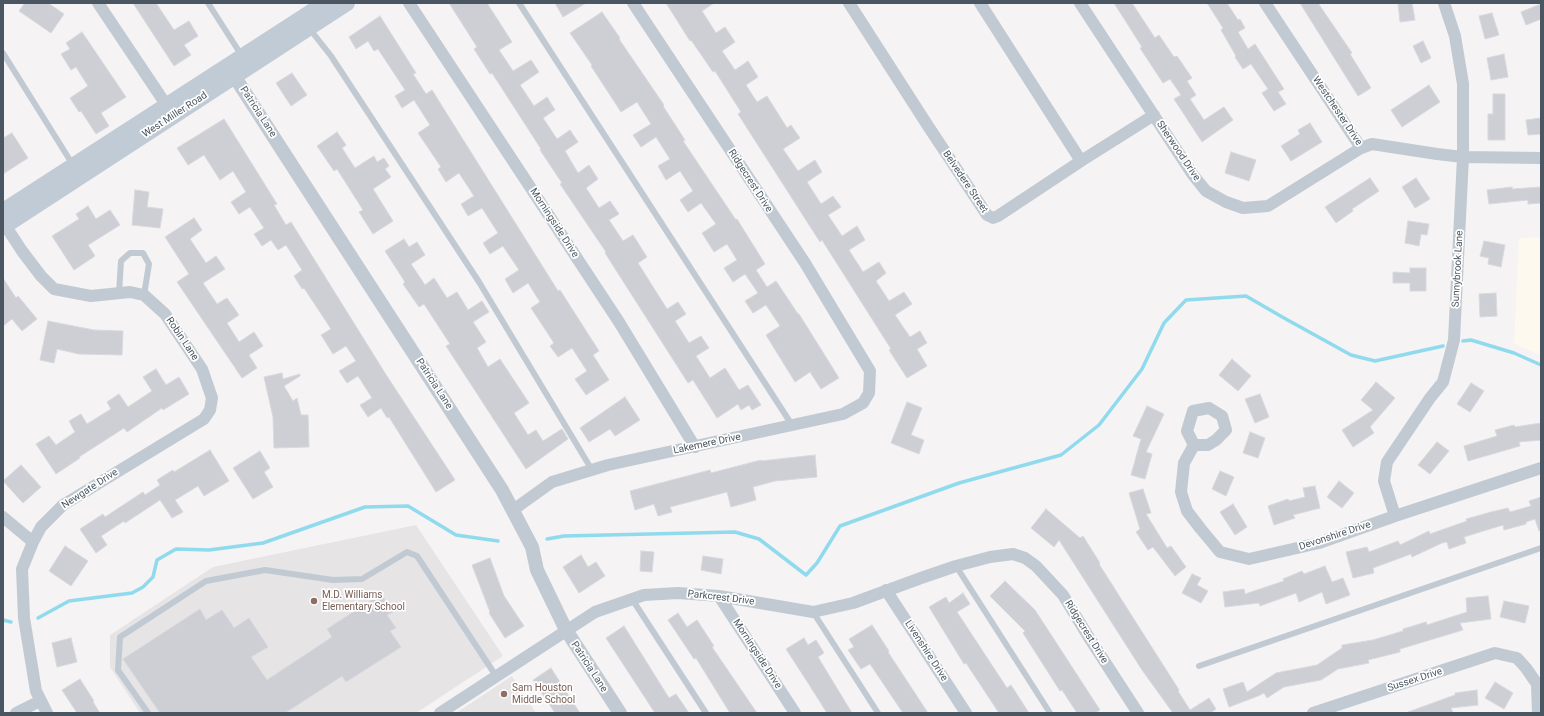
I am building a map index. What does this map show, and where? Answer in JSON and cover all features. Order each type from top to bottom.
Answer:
[{"type":"main road","name":"West Miller Road","points":[[231,71],[242,56],[322,7],[347,3]]},
{"type":"main road","name":"West Miller Road","points":[[4,221],[231,71],[309,28],[322,7]]},
{"type":"main road","name":"West Miller Road","points":[[4,221],[73,165],[170,110]]},
{"type":"street","points":[[98,3],[170,110]]},
{"type":"street","name":"Morningside Drive","points":[[409,3],[615,316],[695,446]]},
{"type":"street","name":"Ridgecrest Drive","points":[[633,3],[804,264],[864,361]]},
{"type":"street","name":"Belvedere Street","points":[[849,3],[928,126],[988,215],[993,218],[1154,116]]},
{"type":"street","points":[[980,3],[1081,161]]},
{"type":"street","name":"Sherwood Drive","points":[[1080,3],[1193,175],[1206,191],[1226,202],[1243,208],[1268,206],[1361,148]]},
{"type":"street","name":"Westchester Drive","points":[[1265,3],[1361,148],[1372,144],[1463,157],[1541,158]]},
{"type":"street","name":"Sunnybrook Lane","points":[[1395,516],[1384,481],[1386,462],[1430,398],[1443,382],[1454,340],[1463,157],[1463,84],[1455,36],[1444,3]]},
{"type":"street","name":"Patricia Lane","points":[[231,71],[502,490],[514,510],[532,547],[537,570],[566,630],[620,713]]},
{"type":"street","points":[[4,221],[22,251],[41,276],[54,289],[91,296],[130,292],[144,295]]},
{"type":"street","name":"Robin Lane","points":[[144,295],[165,314],[202,369],[212,398]]},
{"type":"street","name":"Lakemere Drive","points":[[514,510],[552,482],[592,470],[843,414],[863,403],[869,393],[870,371],[864,361]]},
{"type":"street","name":"Newgate Drive","points":[[47,713],[36,690],[24,618],[22,569],[33,542],[41,527],[63,505],[204,418],[210,410],[212,398]]},
{"type":"street","name":"Devonshire Drive","points":[[1194,445],[1184,463],[1181,492],[1187,510],[1220,552],[1249,559],[1319,543],[1395,516],[1541,468]]},
{"type":"street","points":[[3,518],[33,542]]},
{"type":"street","name":"Parkcrest Drive","points":[[440,713],[595,612],[644,595],[678,593],[719,596],[813,612],[852,603],[956,566],[990,557],[1013,554],[1025,558]]},
{"type":"street","name":"Ridgecrest Drive","points":[[1025,558],[1036,566],[1063,595],[1138,713]]},
{"type":"street","name":"Livenshire Drive","points":[[886,590],[966,713]]},
{"type":"street","name":"Morningside Drive","points":[[719,596],[795,713]]},
{"type":"street","name":"Sussex Drive","points":[[1318,712],[1495,653],[1517,658],[1537,684],[1538,713]]},
{"type":"street","points":[[16,713],[40,701]]},
{"type":"lane","points":[[208,3],[242,56]]},
{"type":"lane","points":[[519,3],[792,425]]},
{"type":"lane","points":[[309,28],[335,63],[479,282],[592,470]]},
{"type":"lane","points":[[3,53],[73,165]]},
{"type":"lane","points":[[119,293],[121,261],[130,252],[143,253],[149,264],[144,295]]},
{"type":"lane","points":[[1200,666],[1541,548]]},
{"type":"lane","points":[[148,713],[118,670],[120,637],[206,581],[265,570],[333,580],[362,579],[407,552],[417,556],[496,676]]},
{"type":"lane","points":[[956,566],[1050,713]]},
{"type":"lane","points":[[632,599],[706,713]]},
{"type":"lane","points":[[813,612],[878,713]]},
{"type":"shaded area","points":[[1541,237],[1541,355],[1514,344],[1519,238]]},
{"type":"shaded area","name":"M.D. Williams Elementary School","points":[[416,525],[503,656],[416,713],[140,713],[110,667],[110,635],[213,567]]},
{"type":"shaded area","name":"Sam Houston Middle School","points":[[512,676],[536,713],[456,713]]},
{"type":"building","points":[[25,3],[48,3],[64,14],[51,33],[19,11]]},
{"type":"building","points":[[133,3],[156,3],[174,30],[189,21],[198,36],[184,45],[191,55],[174,66]]},
{"type":"building","points":[[449,3],[487,3],[512,42],[499,50],[513,71],[531,60],[539,72],[520,85],[534,106],[547,97],[555,110],[543,118],[557,139],[570,130],[578,142],[565,151],[578,173],[589,165],[598,179],[586,188],[599,208],[610,201],[619,214],[609,220],[623,241],[633,235],[647,257],[638,263],[667,309],[678,302],[686,314],[675,321],[689,343],[701,336],[709,348],[696,356],[710,378],[725,368],[739,390],[748,385],[761,405],[752,410],[749,405],[741,410],[738,404],[717,418],[693,380],[688,383],[605,253],[606,252],[560,184],[562,183],[540,150],[541,149],[492,73],[490,74],[474,49],[477,47]]},
{"type":"building","points":[[555,3],[586,3],[563,17]]},
{"type":"building","points":[[666,3],[714,3],[702,11],[716,33],[725,27],[735,42],[722,51],[735,70],[748,61],[758,77],[746,85],[757,102],[767,96],[787,128],[791,125],[800,138],[783,149],[798,171],[815,160],[822,172],[807,182],[821,204],[833,196],[841,207],[828,215],[842,236],[857,226],[865,240],[849,250],[863,272],[879,262],[886,273],[876,281],[889,301],[904,292],[912,304],[895,315],[910,337],[920,331],[927,343],[917,349],[927,366],[907,378],[889,350],[891,349],[822,240],[820,242],[738,114],[741,112],[715,71],[713,72],[691,40],[690,41]]},
{"type":"building","points":[[1114,3],[1132,3],[1155,38],[1159,35],[1174,57],[1177,56],[1192,78],[1187,81],[1196,95],[1190,99],[1204,120],[1224,107],[1233,120],[1202,142],[1174,99],[1181,95],[1170,79],[1163,83],[1140,48],[1142,47]]},
{"type":"building","points":[[1207,3],[1227,3],[1238,20],[1240,19],[1245,28],[1238,32],[1248,49],[1255,44],[1284,89],[1278,92],[1286,104],[1274,111],[1262,93],[1268,89],[1251,64],[1243,69],[1221,30],[1223,28]]},
{"type":"building","points":[[1300,3],[1318,3],[1352,53],[1350,54],[1371,88],[1358,96]]},
{"type":"building","points":[[1398,3],[1412,3],[1415,20],[1400,22]]},
{"type":"building","points":[[1541,4],[1541,19],[1526,25],[1521,12]]},
{"type":"building","points":[[602,12],[664,105],[663,106],[685,140],[683,141],[736,220],[737,219],[765,264],[756,270],[767,287],[776,281],[799,314],[839,378],[821,389],[810,372],[795,382],[766,335],[780,326],[766,305],[753,313],[745,301],[758,293],[745,274],[733,282],[724,268],[737,260],[727,244],[714,252],[702,233],[716,224],[701,203],[688,212],[680,200],[693,191],[680,171],[666,180],[658,166],[670,159],[656,137],[641,147],[633,135],[651,124],[637,102],[621,112],[570,33]]},
{"type":"building","points":[[1492,13],[1499,35],[1485,39],[1479,16]]},
{"type":"building","points":[[380,16],[416,73],[413,74],[426,94],[432,90],[558,291],[560,290],[599,351],[593,355],[609,380],[586,395],[575,379],[587,371],[572,348],[558,357],[550,346],[554,343],[531,308],[540,302],[528,283],[513,293],[505,279],[519,270],[503,246],[490,254],[483,243],[498,233],[482,208],[468,216],[461,204],[474,196],[459,173],[446,182],[438,169],[441,167],[418,133],[430,125],[414,100],[402,108],[395,96],[405,90],[378,49],[374,51],[368,41],[356,49],[349,37]]},
{"type":"building","points":[[82,32],[126,97],[101,113],[109,126],[96,134],[81,111],[79,112],[70,98],[88,86],[76,67],[71,70],[61,54],[70,49],[66,43]]},
{"type":"building","points":[[1423,41],[1431,58],[1421,63],[1413,46]]},
{"type":"building","points":[[1504,54],[1508,77],[1491,80],[1487,58]]},
{"type":"building","points":[[292,73],[307,95],[291,106],[276,83]]},
{"type":"building","points":[[1429,85],[1440,102],[1402,127],[1391,110]]},
{"type":"building","points":[[1493,94],[1505,94],[1505,140],[1488,140],[1488,114],[1493,114]]},
{"type":"building","points":[[1541,118],[1541,134],[1528,135],[1526,120]]},
{"type":"building","points":[[224,119],[277,204],[274,205],[286,225],[291,222],[385,373],[455,480],[436,492],[389,417],[387,418],[381,408],[368,417],[360,405],[372,398],[358,376],[347,383],[339,371],[356,361],[346,346],[333,354],[321,335],[331,329],[304,288],[302,289],[294,276],[302,270],[286,245],[278,250],[271,240],[262,246],[254,234],[264,228],[250,207],[239,214],[231,202],[246,192],[233,171],[220,180],[204,155],[188,165],[177,148]]},
{"type":"building","points":[[1310,123],[1322,142],[1291,161],[1281,146],[1300,134],[1298,130]]},
{"type":"building","points":[[337,132],[346,145],[342,148],[355,168],[374,156],[377,162],[384,158],[389,166],[385,169],[391,177],[373,189],[393,221],[373,234],[359,212],[363,210],[337,169],[334,171],[317,146]]},
{"type":"building","points":[[12,133],[28,158],[3,174],[3,138]]},
{"type":"building","points":[[1231,152],[1256,160],[1249,181],[1225,173]]},
{"type":"building","points":[[1370,178],[1379,191],[1352,209],[1353,211],[1336,223],[1325,207]]},
{"type":"building","points":[[1416,178],[1430,199],[1415,208],[1402,187]]},
{"type":"building","points":[[1512,187],[1512,189],[1541,187],[1541,203],[1528,204],[1528,200],[1489,204],[1487,190]]},
{"type":"building","points":[[135,190],[149,192],[147,207],[163,209],[160,228],[132,225]]},
{"type":"building","points":[[88,206],[96,219],[110,210],[120,225],[88,245],[95,256],[74,270],[52,236],[79,219],[76,214]]},
{"type":"building","points":[[194,218],[202,230],[190,239],[206,263],[216,256],[225,269],[203,283],[217,304],[227,298],[239,315],[227,323],[239,342],[254,332],[263,346],[249,355],[257,368],[242,378],[177,282],[189,274],[165,237]]},
{"type":"building","points":[[1408,221],[1429,224],[1427,235],[1421,234],[1419,246],[1405,243]]},
{"type":"building","points":[[404,239],[409,247],[417,242],[425,255],[411,264],[425,285],[434,278],[447,298],[457,292],[468,310],[482,301],[489,312],[473,322],[486,342],[477,348],[488,367],[500,359],[529,403],[514,413],[528,435],[536,430],[543,441],[562,429],[568,439],[526,469],[446,346],[450,344],[424,304],[419,307],[403,284],[405,282],[385,251]]},
{"type":"building","points":[[1484,241],[1505,245],[1501,267],[1488,264],[1489,258],[1480,256]]},
{"type":"building","points":[[1410,268],[1426,268],[1426,291],[1410,291],[1410,283],[1393,283],[1393,272],[1410,273]]},
{"type":"building","points":[[3,278],[16,298],[18,296],[37,319],[22,331],[12,319],[3,326]]},
{"type":"building","points":[[1496,293],[1497,316],[1480,317],[1479,294]]},
{"type":"building","points":[[48,321],[94,330],[123,331],[122,355],[79,354],[57,349],[54,363],[40,360]]},
{"type":"building","points":[[1232,359],[1251,376],[1238,391],[1219,375]]},
{"type":"building","points":[[156,369],[166,385],[179,377],[189,394],[163,410],[162,408],[127,432],[124,428],[56,474],[36,444],[49,436],[56,445],[75,432],[69,421],[81,414],[87,424],[111,409],[107,402],[119,394],[128,407],[152,391],[143,377]]},
{"type":"building","points":[[282,373],[283,379],[300,374],[300,376],[284,386],[293,401],[297,398],[301,415],[308,415],[309,447],[274,448],[273,417],[264,377]]},
{"type":"building","points":[[1376,382],[1395,398],[1370,427],[1374,433],[1353,447],[1342,430],[1373,410],[1361,400]]},
{"type":"building","points":[[1471,383],[1484,391],[1470,412],[1457,404]]},
{"type":"building","points":[[1260,394],[1269,417],[1255,423],[1245,399]]},
{"type":"building","points":[[625,397],[640,420],[615,436],[610,429],[589,442],[580,428]]},
{"type":"building","points":[[907,402],[922,408],[911,435],[924,440],[919,454],[891,443]]},
{"type":"building","points":[[1147,406],[1164,414],[1146,452],[1152,454],[1145,479],[1131,475],[1141,439],[1133,436]]},
{"type":"building","points":[[1541,423],[1541,440],[1519,442],[1520,446],[1468,461],[1464,446],[1497,436],[1495,430],[1514,425],[1515,427]]},
{"type":"building","points":[[1250,432],[1265,438],[1258,458],[1243,453]]},
{"type":"building","points":[[1437,442],[1449,451],[1430,474],[1418,465]]},
{"type":"building","points":[[210,450],[229,481],[204,496],[198,486],[175,500],[183,512],[172,518],[160,500],[125,523],[124,521],[101,536],[107,545],[96,553],[80,529],[103,514],[105,517],[143,492],[145,495],[160,485],[157,480],[173,470],[174,472]]},
{"type":"building","points":[[260,451],[270,468],[264,472],[273,487],[253,499],[233,468]]},
{"type":"building","points":[[815,455],[817,477],[775,481],[753,487],[756,500],[731,507],[727,492],[670,507],[672,512],[658,516],[654,504],[635,510],[630,491],[710,470],[711,473],[761,460]]},
{"type":"building","points":[[21,465],[41,487],[23,503],[3,481]]},
{"type":"building","points":[[1220,471],[1234,477],[1226,496],[1212,489]]},
{"type":"building","points":[[1339,481],[1354,493],[1342,508],[1327,497]]},
{"type":"building","points":[[1315,486],[1320,508],[1293,515],[1295,518],[1274,525],[1268,506],[1288,499],[1289,501],[1305,497],[1303,488]]},
{"type":"building","points":[[1143,489],[1151,513],[1146,514],[1167,548],[1171,546],[1186,567],[1175,576],[1153,547],[1148,550],[1136,532],[1140,529],[1129,493]]},
{"type":"building","points":[[1541,497],[1541,530],[1539,531],[1535,519],[1526,522],[1526,524],[1504,530],[1503,525],[1464,537],[1466,543],[1449,549],[1447,542],[1442,543],[1412,557],[1411,554],[1373,568],[1374,573],[1353,578],[1346,552],[1367,547],[1369,552],[1398,541],[1400,545],[1429,531],[1430,534],[1467,521],[1466,519],[1508,508],[1510,512],[1531,506],[1529,501]]},
{"type":"building","points":[[1233,504],[1247,527],[1235,535],[1220,512]]},
{"type":"building","points":[[1046,509],[1080,538],[1083,536],[1190,710],[1209,698],[1216,709],[1210,713],[1173,713],[1142,670],[1059,540],[1054,547],[1031,528]]},
{"type":"building","points":[[65,546],[88,561],[71,586],[49,571]]},
{"type":"building","points":[[641,551],[654,552],[652,572],[640,571]]},
{"type":"building","points":[[581,555],[588,567],[596,562],[605,576],[579,593],[563,567]]},
{"type":"building","points":[[703,556],[723,559],[721,574],[701,570]]},
{"type":"building","points":[[490,558],[504,596],[524,626],[505,638],[489,613],[490,612],[472,565]]},
{"type":"building","points":[[1325,566],[1332,582],[1343,578],[1350,595],[1326,604],[1322,592],[1299,602],[1296,593],[1260,606],[1259,603],[1225,607],[1223,592],[1244,589],[1245,594],[1284,581],[1283,579],[1302,571],[1304,574]]},
{"type":"building","points":[[1192,574],[1201,578],[1197,585],[1208,591],[1201,603],[1182,593]]},
{"type":"building","points":[[1005,581],[1035,610],[1100,710],[1095,713],[1077,713],[1062,690],[1060,691],[1023,633],[1025,631],[990,596]]},
{"type":"building","points":[[963,593],[970,604],[957,612],[1007,688],[1011,685],[1029,713],[999,713],[966,663],[964,664],[929,607],[946,597],[949,603]]},
{"type":"building","points":[[381,594],[393,612],[387,615],[396,628],[390,631],[401,647],[346,682],[342,676],[285,713],[160,713],[123,659],[200,609],[206,620],[222,610],[234,628],[249,618],[268,647],[251,657],[267,680],[332,637],[327,629]]},
{"type":"building","points":[[1488,596],[1491,619],[1460,623],[1463,630],[1400,649],[1400,652],[1368,660],[1369,663],[1338,669],[1321,680],[1284,687],[1267,698],[1264,693],[1229,707],[1223,689],[1243,682],[1247,692],[1276,673],[1317,665],[1342,648],[1342,645],[1373,640],[1426,622],[1427,625],[1467,612],[1466,598]]},
{"type":"building","points":[[1504,601],[1529,606],[1525,623],[1500,617]]},
{"type":"building","points":[[678,613],[687,627],[697,620],[714,646],[712,647],[757,713],[730,713],[696,658],[694,659],[668,620]]},
{"type":"building","points":[[872,625],[928,713],[903,713],[870,664],[861,669],[848,650],[854,647],[849,639]]},
{"type":"building","points":[[624,626],[669,698],[676,694],[689,713],[655,713],[606,638]]},
{"type":"building","points":[[71,638],[77,662],[57,667],[52,643]]},
{"type":"building","points":[[804,638],[808,645],[816,640],[824,653],[818,657],[852,713],[827,713],[786,649]]},
{"type":"building","points":[[551,668],[580,713],[555,713],[533,680]]},
{"type":"building","points":[[80,679],[100,713],[77,713],[62,690]]},
{"type":"building","points":[[1495,682],[1513,693],[1504,709],[1485,698]]},
{"type":"building","points":[[1477,690],[1478,705],[1451,708],[1453,713],[1408,712],[1455,695],[1455,693]]},
{"type":"waterway","points":[[547,539],[564,536],[735,532],[759,539],[806,575],[817,563],[840,526],[959,483],[1061,455],[1099,425],[1142,369],[1164,323],[1186,300],[1246,296],[1351,355],[1375,361],[1443,346]]},
{"type":"waterway","points":[[1463,341],[1471,340],[1514,353],[1541,365]]},
{"type":"waterway","points":[[38,618],[69,601],[132,593],[143,587],[153,577],[157,560],[176,549],[209,550],[263,543],[365,507],[408,506],[456,535],[498,541]]},
{"type":"waterway","points":[[3,620],[11,622]]},
{"type":"place","name":"M.D. Williams Elementary School","points":[[314,601]]},
{"type":"place","name":"Sam Houston Middle School","points":[[504,694]]}]
